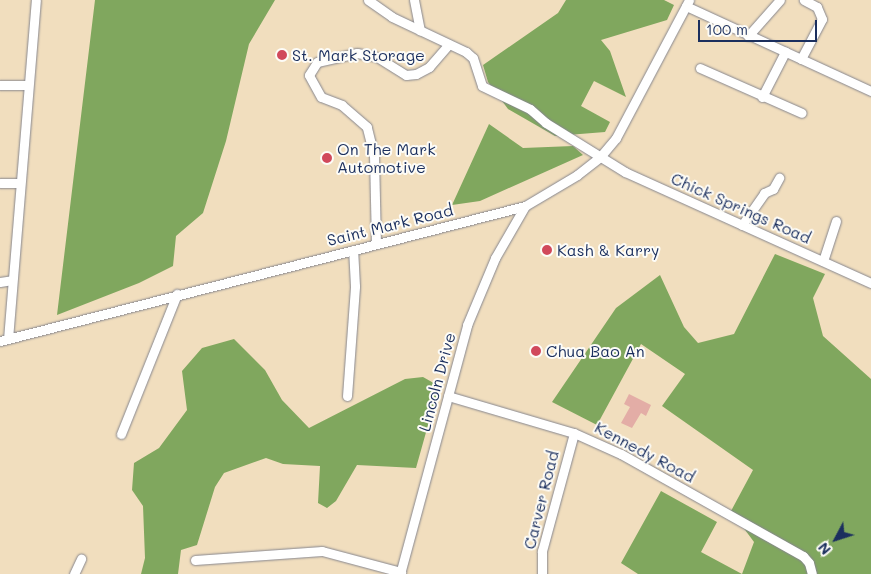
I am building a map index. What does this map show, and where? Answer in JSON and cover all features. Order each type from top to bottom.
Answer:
[{"type":"street","points":[[4,340],[12,280],[36,0]]},
{"type":"street","name":"Chick Springs Road","points":[[368,0],[392,17],[449,44],[473,58],[482,86],[530,109],[600,157],[647,183],[871,283]]},
{"type":"street","points":[[414,0],[420,30]]},
{"type":"street","points":[[748,36],[780,0]]},
{"type":"street","points":[[801,59],[822,19],[817,7],[804,0]]},
{"type":"street","points":[[688,3],[748,36],[871,91]]},
{"type":"street","name":"Saint Mark Road","points":[[4,340],[525,206],[564,184],[600,157],[628,120],[688,3]]},
{"type":"street","points":[[376,244],[374,156],[367,128],[342,105],[321,97],[309,75],[317,62],[357,53],[377,57],[406,75],[416,74],[429,67],[449,44]]},
{"type":"street","points":[[762,96],[784,52]]},
{"type":"street","points":[[700,68],[802,114]]},
{"type":"street","points":[[0,84],[28,85]]},
{"type":"street","points":[[742,225],[764,193],[773,189],[779,178]]},
{"type":"street","points":[[0,183],[20,182]]},
{"type":"street","name":"Lincoln Drive","points":[[400,573],[473,310],[496,258],[525,206]]},
{"type":"street","points":[[823,261],[836,221]]},
{"type":"street","points":[[347,396],[355,286],[353,250]]},
{"type":"street","points":[[0,282],[12,280]]},
{"type":"street","points":[[122,434],[177,294]]},
{"type":"street","name":"Kennedy Road","points":[[448,396],[574,433],[621,454],[794,551],[806,559],[812,571]]},
{"type":"street","name":"Carver Road","points":[[542,574],[542,551],[574,433]]},
{"type":"street","points":[[195,560],[322,550],[400,573]]},
{"type":"street","points":[[74,574],[81,559]]},
{"type":"green space","points":[[95,0],[275,0],[249,44],[226,141],[203,213],[176,236],[173,266],[139,283],[57,315]]},
{"type":"green space","points":[[566,0],[664,0],[674,5],[667,20],[601,40],[610,51],[626,97],[594,81],[581,106],[610,122],[605,132],[555,136],[508,109],[488,82],[483,65],[558,13]]},
{"type":"green space","points":[[489,124],[523,148],[573,146],[583,155],[480,201],[452,205]]},
{"type":"green space","points":[[775,254],[825,274],[813,298],[823,336],[871,379],[871,574],[742,574],[754,542],[731,511],[753,470],[662,406],[685,374],[641,344],[597,425],[552,402],[616,308],[660,275],[684,327],[698,343],[734,334]]},
{"type":"green space","points":[[234,339],[265,370],[282,400],[309,428],[405,379],[423,377],[439,386],[416,468],[357,465],[336,501],[327,508],[318,503],[320,466],[283,464],[266,458],[224,473],[215,487],[197,545],[181,550],[178,574],[141,574],[145,558],[143,506],[132,490],[134,463],[159,448],[187,410],[182,371],[202,348]]},
{"type":"green space","points":[[661,491],[717,522],[701,552],[742,574],[638,574],[621,563]]},
{"type":"building","points":[[629,394],[651,405],[646,416],[641,413],[632,428],[621,423],[630,407],[624,404]]},
{"type":"place","name":"St. Mark Storage","points":[[282,55]]},
{"type":"place","name":"On The Mark Automotive","points":[[327,158]]},
{"type":"place","name":"Kash & Karry","points":[[547,250]]},
{"type":"place","name":"Chua Bao An","points":[[536,351]]}]
